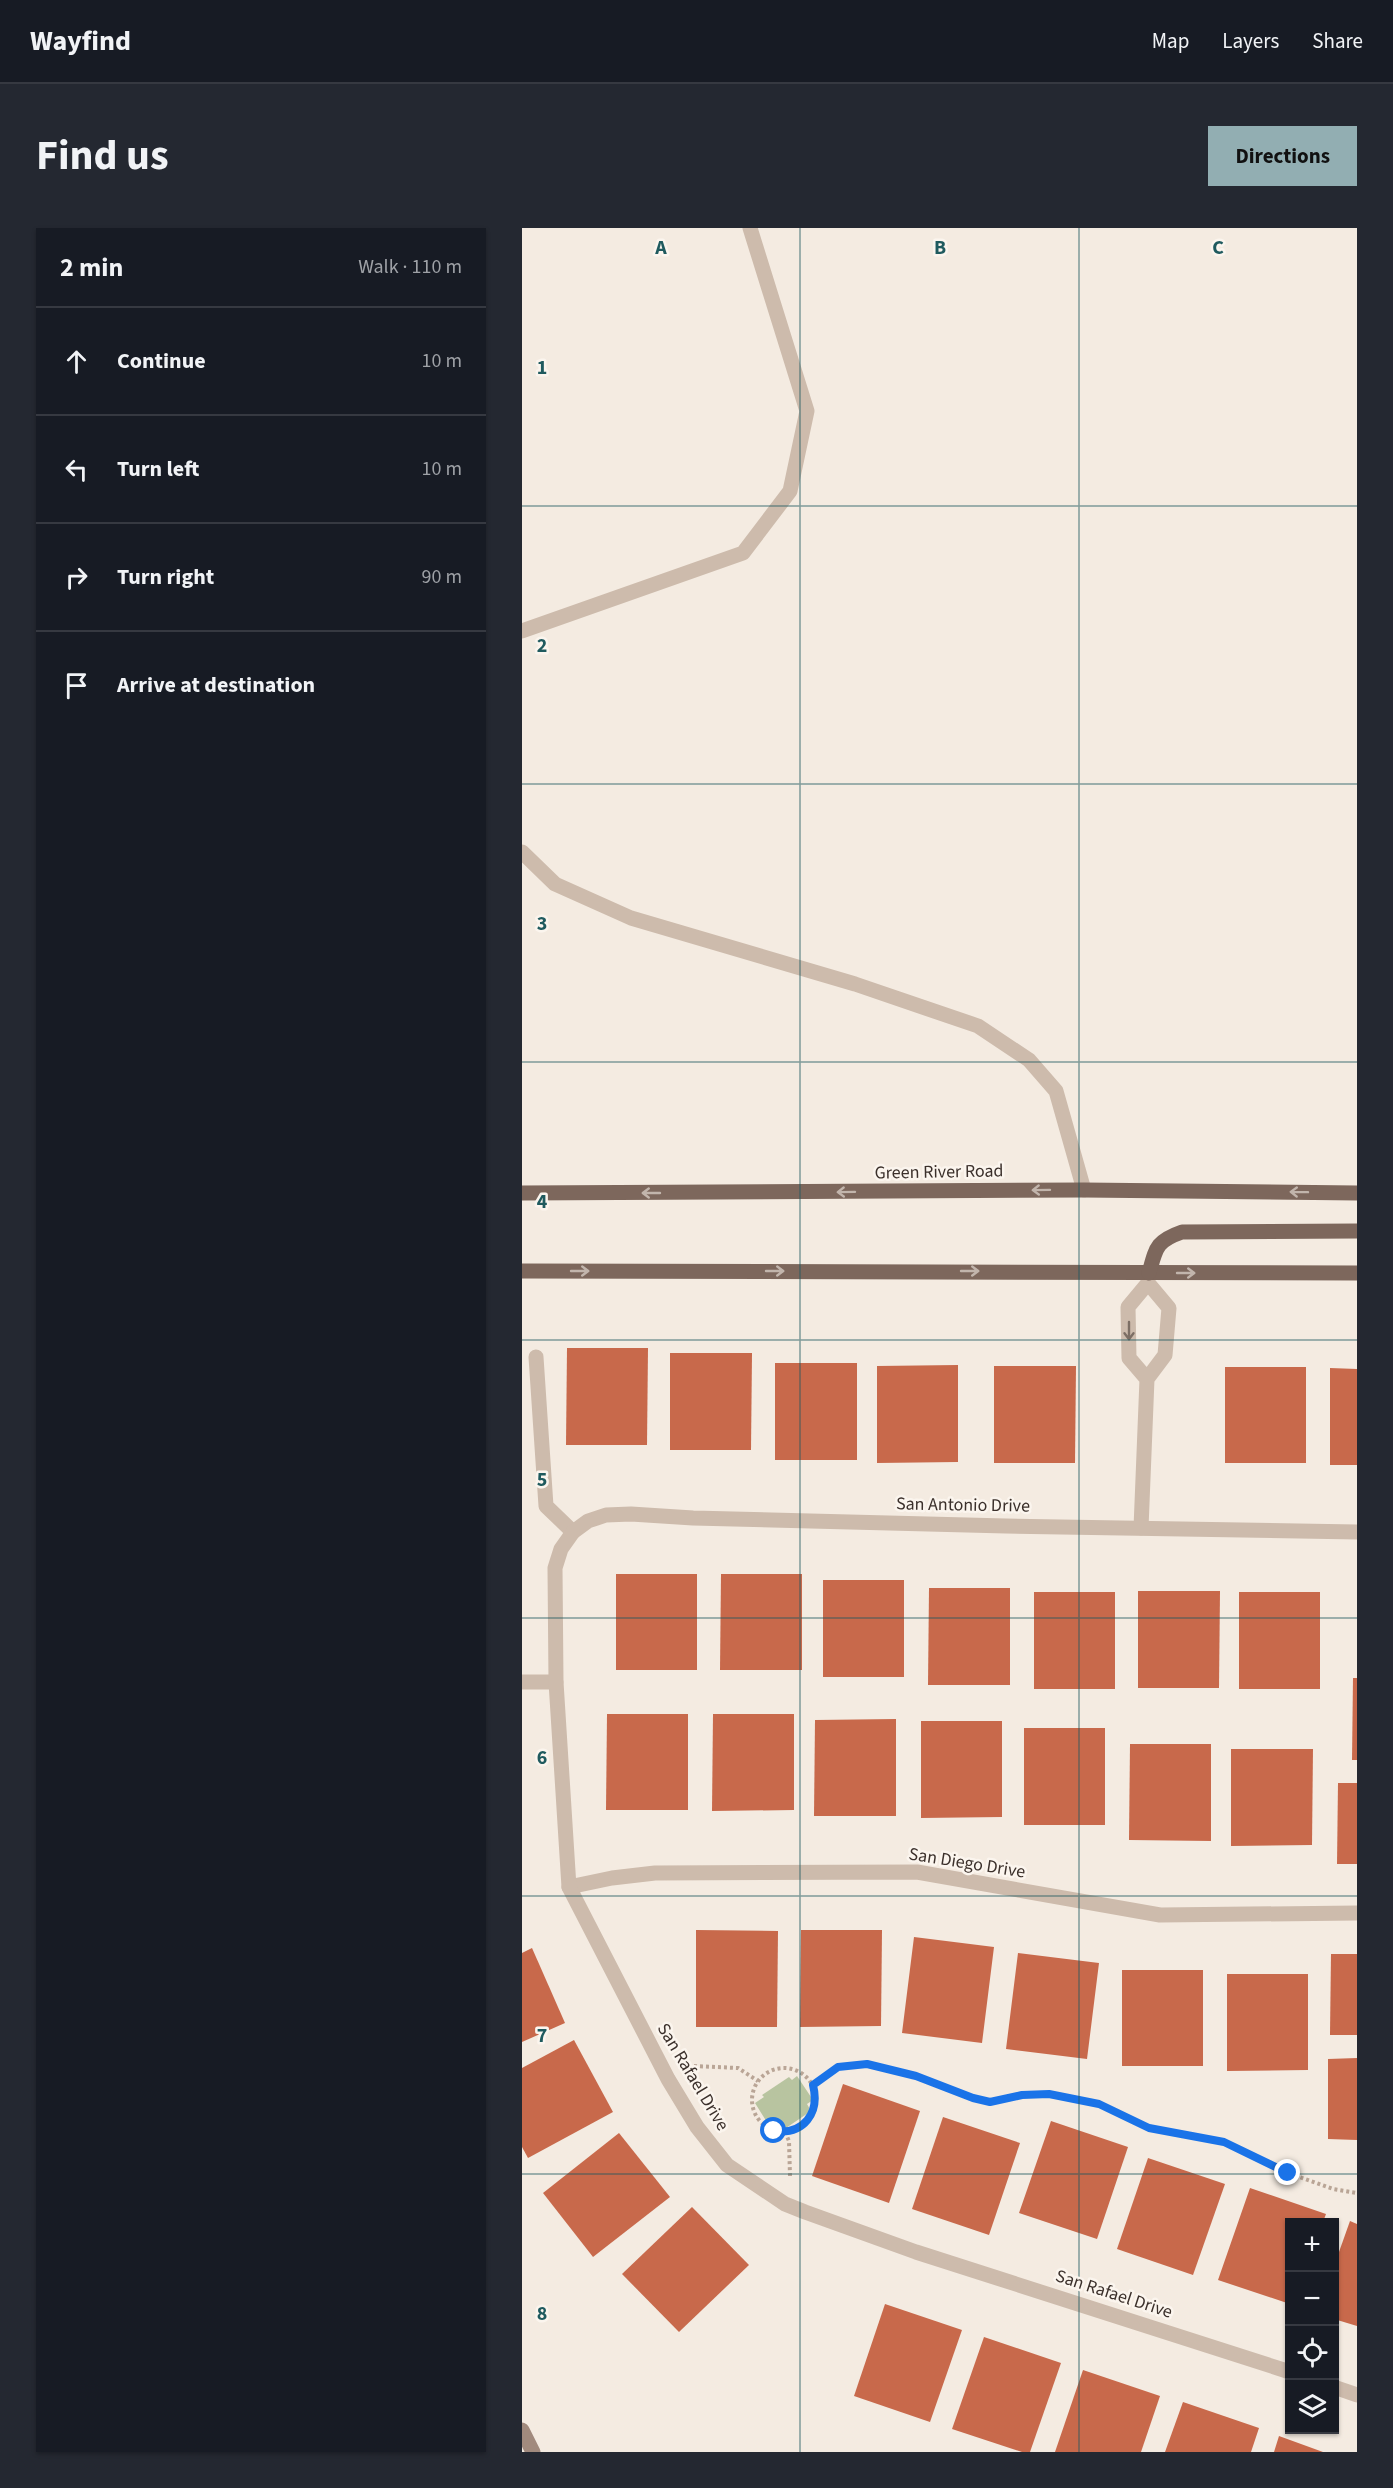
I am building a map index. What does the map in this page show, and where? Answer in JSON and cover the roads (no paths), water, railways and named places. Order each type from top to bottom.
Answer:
[{"type":"main road","name":"Green River Road","points":[[522,1193],[1084,1190],[1357,1192]]},
{"type":"main road","points":[[1149,1278],[1156,1247],[1166,1238],[1182,1232],[1204,1230],[1357,1231]]},
{"type":"main road","points":[[522,1271],[1149,1278],[1357,1273]]},
{"type":"main road","points":[[522,2430],[533,2452]]},
{"type":"street","points":[[522,631],[743,553],[790,491],[807,411],[750,228]]},
{"type":"street","points":[[522,852],[555,884],[631,918],[855,984],[978,1026],[1029,1060],[1056,1091],[1084,1190]]},
{"type":"street","points":[[1141,1528],[1147,1379],[1165,1355],[1168,1308],[1149,1278],[1128,1307],[1129,1358],[1147,1379]]},
{"type":"street","points":[[536,1357],[546,1506],[573,1532]]},
{"type":"street","name":"San Antonio Drive","points":[[573,1532],[588,1521],[606,1515],[632,1514],[693,1518],[1357,1532]]},
{"type":"street","name":"San Rafael Drive","points":[[573,1532],[561,1549],[555,1568],[556,1682],[569,1887],[668,2079],[697,2127],[727,2165],[795,2208],[916,2252],[1285,2370]]},
{"type":"street","points":[[522,1682],[556,1682]]},
{"type":"street","name":"San Diego Drive","points":[[569,1887],[612,1878],[655,1873],[917,1872],[1160,1916],[1357,1913]]},
{"type":"street","points":[[1339,2388],[1357,2395]]}]
